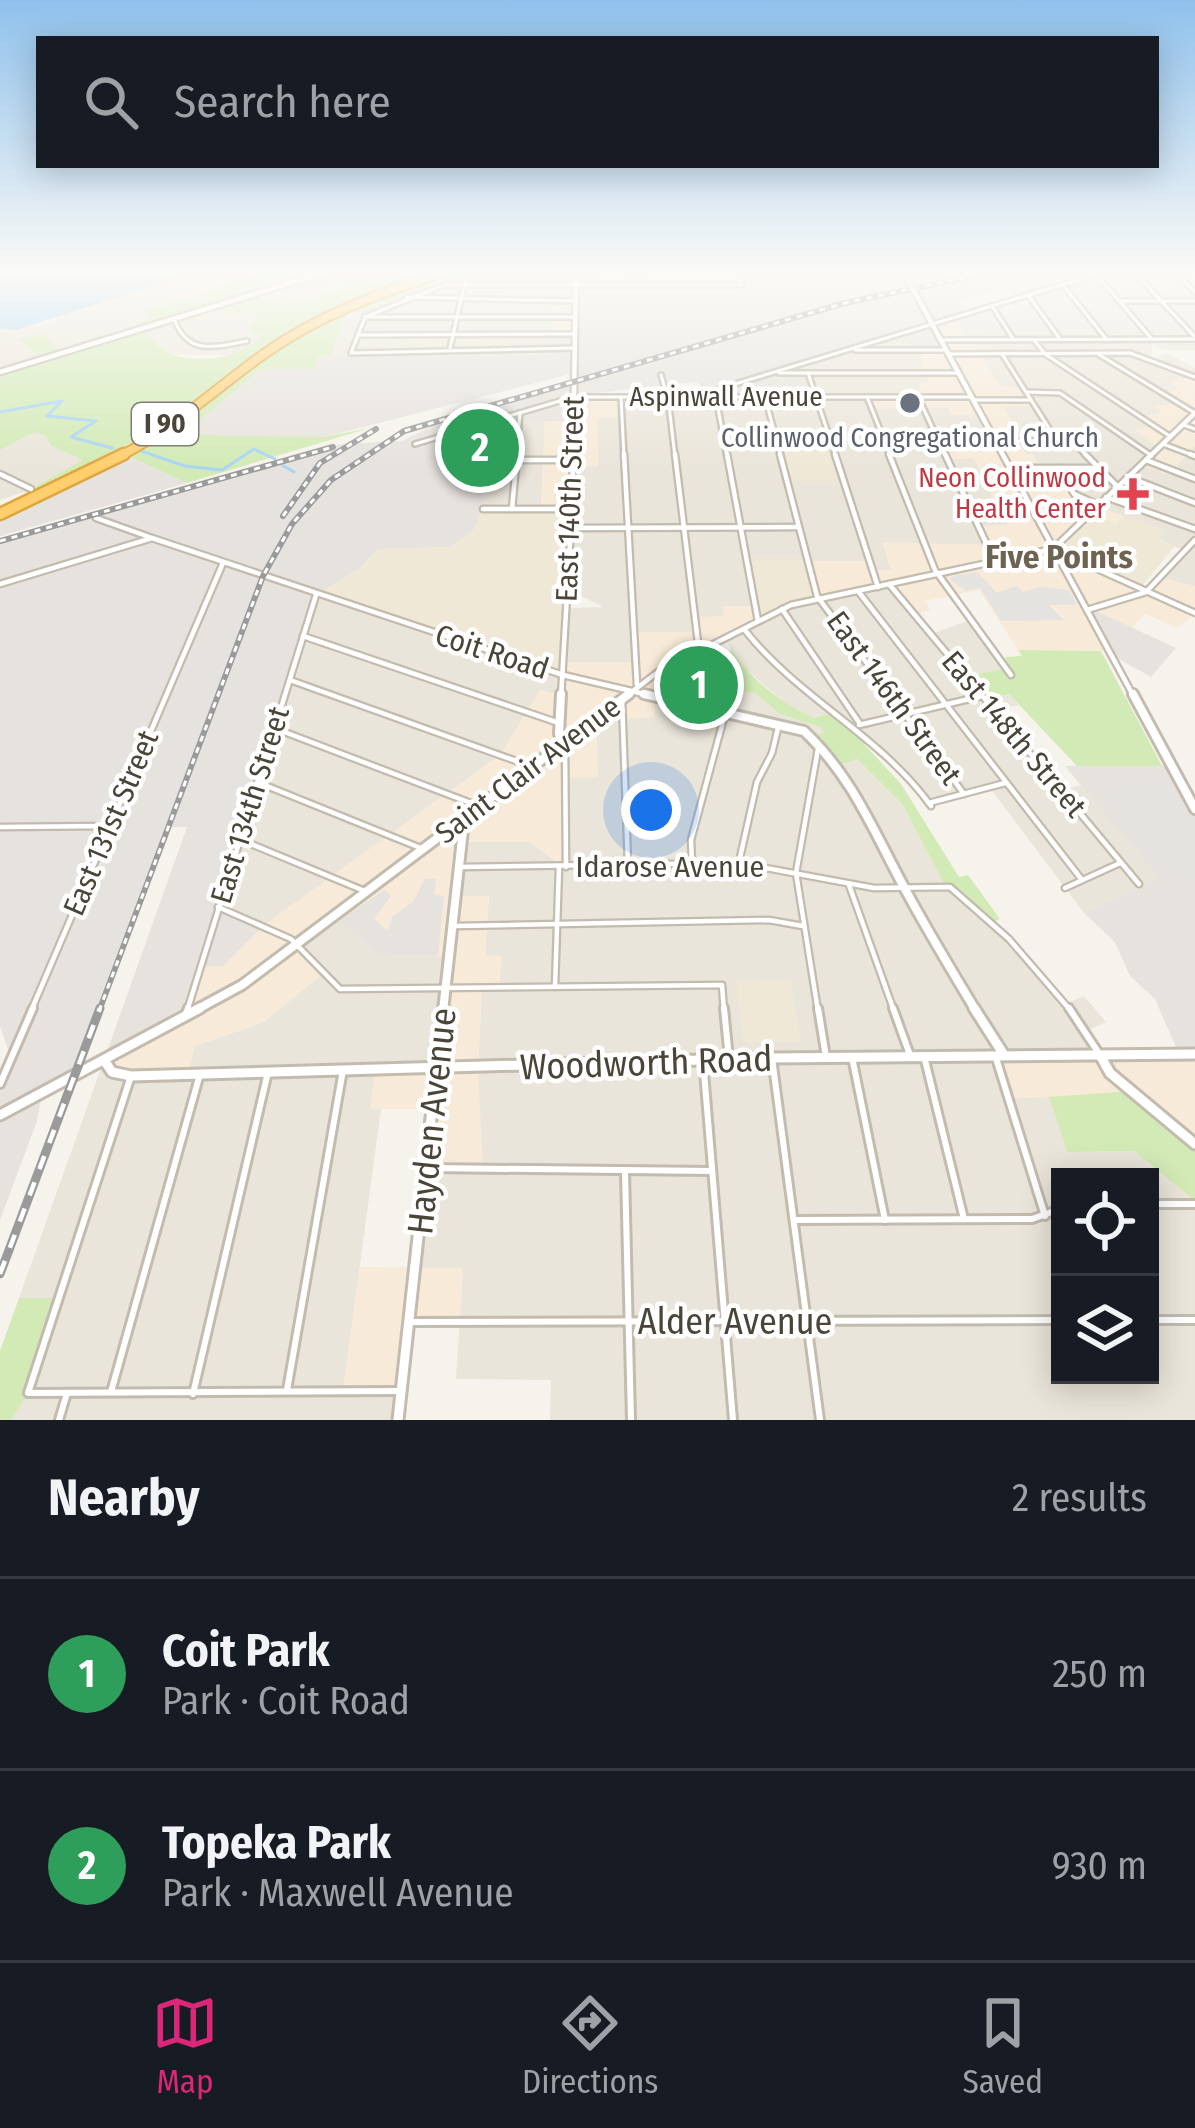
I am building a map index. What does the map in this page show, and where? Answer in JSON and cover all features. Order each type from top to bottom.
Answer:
[{"type":"highway","name":"I 90","points":[[0,511],[137,442],[278,339]]},
{"type":"highway","name":"I 90","points":[[0,511],[145,444],[287,339]]},
{"type":"street","points":[[0,372],[120,339]]},
{"type":"street","points":[[183,339],[200,349],[247,340]]},
{"type":"street","points":[[356,339],[351,353],[447,353],[452,339]]},
{"type":"street","name":"East 140th Street","points":[[555,989],[568,746],[560,723],[572,509],[574,339]]},
{"type":"street","points":[[697,397],[883,339]]},
{"type":"street","points":[[940,340],[1141,339]]},
{"type":"street","points":[[940,340],[1195,809]]},
{"type":"street","points":[[1034,340],[1045,354],[1171,437]]},
{"type":"street","points":[[1053,549],[1195,413],[1099,353],[1088,340]]},
{"type":"street","points":[[450,348],[574,348]]},
{"type":"street","points":[[849,350],[1130,353],[1195,377]]},
{"type":"street","points":[[1003,354],[1057,441]]},
{"type":"street","points":[[773,373],[958,373]]},
{"type":"street","points":[[808,373],[878,587]]},
{"type":"street","points":[[661,375],[668,397],[699,651]]},
{"type":"street","points":[[1027,392],[1058,392],[1149,458],[1195,479]]},
{"type":"street","points":[[716,397],[758,622]]},
{"type":"street","name":"East 146th Street","points":[[765,397],[820,599],[964,794]]},
{"type":"street","points":[[867,397],[939,574],[1011,675]]},
{"type":"street","points":[[918,397],[994,562]]},
{"type":"street","name":"Aspinwall Avenue","points":[[415,444],[573,398],[1031,400]]},
{"type":"street","points":[[621,398],[634,689]]},
{"type":"street","points":[[512,509],[520,413]]},
{"type":"street","points":[[1184,425],[1195,429]]},
{"type":"street","points":[[469,428],[464,460],[572,460]]},
{"type":"street","points":[[1072,441],[1118,486]]},
{"type":"street","points":[[995,442],[1096,441]]},
{"type":"street","points":[[1163,444],[1195,456]]},
{"type":"street","points":[[1010,468],[1099,468]]},
{"type":"street","points":[[1059,468],[1074,494],[1099,505]]},
{"type":"street","points":[[2,477],[31,489]]},
{"type":"street","points":[[1128,477],[1195,503]]},
{"type":"street","points":[[1106,497],[1195,529]]},
{"type":"street","points":[[483,509],[572,509]]},
{"type":"street","name":"Coit Road","points":[[96,518],[563,675],[804,731],[857,789],[904,888],[1000,1055]]},
{"type":"street","points":[[571,528],[798,527]]},
{"type":"street","points":[[0,584],[152,538]]},
{"type":"street","points":[[1087,610],[1146,592],[1195,540]]},
{"type":"street","points":[[1053,549],[1195,613]]},
{"type":"street","name":"Saint Clair Avenue","points":[[0,1115],[242,985],[634,689],[699,651],[782,609],[1053,549]]},
{"type":"street","name":"East 131st Street","points":[[0,1084],[223,562]]},
{"type":"street","name":"East 148th Street","points":[[889,584],[1138,884]]},
{"type":"street","points":[[858,591],[1082,880]]},
{"type":"street","name":"East 134th Street","points":[[185,1016],[316,595]]},
{"type":"street","points":[[782,609],[860,724]]},
{"type":"street","points":[[744,629],[774,669],[909,771],[930,804],[1006,783]]},
{"type":"street","points":[[303,636],[560,723]]},
{"type":"street","points":[[290,680],[532,766]]},
{"type":"street","points":[[851,727],[982,696]]},
{"type":"street","points":[[622,699],[628,866]]},
{"type":"street","points":[[692,863],[691,839],[725,714]]},
{"type":"street","points":[[739,863],[757,782],[772,754],[778,724]]},
{"type":"street","points":[[274,728],[481,808]]},
{"type":"street","points":[[819,743],[796,873],[826,1057]]},
{"type":"street","points":[[257,782],[423,849]]},
{"type":"street","name":"Hayden Avenue","points":[[398,1420],[464,821]]},
{"type":"street","points":[[0,827],[110,826]]},
{"type":"street","points":[[440,837],[461,848]]},
{"type":"street","points":[[239,839],[368,892]]},
{"type":"street","name":"Idarose Avenue","points":[[459,867],[739,863],[849,885],[950,887],[1000,933],[1088,1030],[1100,1055]]},
{"type":"street","points":[[1065,888],[1120,863]]},
{"type":"street","points":[[849,885],[910,1056]]},
{"type":"street","points":[[218,907],[297,944],[340,989],[445,992],[722,985],[729,1059]]},
{"type":"street","points":[[453,926],[769,920],[803,926]]},
{"type":"street","name":"Woodworth Road","points":[[131,1076],[772,1058],[1195,1054]]},
{"type":"street","points":[[1000,1055],[1045,1216]]},
{"type":"street","points":[[1100,1055],[1110,1073],[1195,1144]]},
{"type":"street","points":[[924,1056],[964,1219]]},
{"type":"street","points":[[852,1057],[885,1220]]},
{"type":"street","points":[[772,1058],[820,1420]]},
{"type":"street","points":[[104,1060],[118,1075],[131,1076],[28,1393],[401,1391]]},
{"type":"street","points":[[703,1060],[733,1420]]},
{"type":"street","points":[[287,1391],[343,1070]]},
{"type":"street","points":[[193,1394],[268,1072]]},
{"type":"street","points":[[111,1393],[200,1074]]},
{"type":"street","points":[[426,1168],[712,1171]]},
{"type":"street","points":[[626,1172],[631,1420]]},
{"type":"street","points":[[1159,1204],[1195,1204]]},
{"type":"street","points":[[795,1220],[1051,1213]]},
{"type":"street","points":[[1159,1320],[1195,1319]]},
{"type":"street","name":"Alder Avenue","points":[[409,1322],[1051,1320]]},
{"type":"street","points":[[59,1420],[67,1393]]},
{"type":"shaded area","points":[[0,339],[25,339],[20,341],[43,359],[5,370],[0,367]]},
{"type":"shaded area","points":[[48,339],[107,339],[63,353]]},
{"type":"shaded area","points":[[152,339],[258,339],[238,356],[170,354]]},
{"type":"shaded area","points":[[337,339],[554,339],[553,355],[331,356]]},
{"type":"shaded area","points":[[554,339],[883,339],[778,371],[808,373],[816,397],[697,397],[708,392],[696,382],[576,395],[574,373],[324,437],[181,436],[261,369],[313,369],[319,356],[553,355]]},
{"type":"shaded area","points":[[883,339],[910,339],[920,350],[930,383],[952,415],[981,415],[998,446],[947,459],[974,459],[1008,526],[978,526],[987,545],[883,543],[892,570],[872,570],[755,606],[723,607],[724,616],[636,662],[564,662],[567,608],[603,607],[568,589],[572,466],[598,417],[668,397],[815,397],[773,373]]},
{"type":"shaded area","points":[[907,339],[940,339],[946,350],[912,350]]},
{"type":"shaded area","points":[[925,339],[969,339],[1001,387],[1023,387],[1035,406],[1003,407],[1014,425],[1007,427],[1025,454],[1033,454],[1041,468],[1059,468],[1075,494],[1123,517],[1117,524],[1089,514],[1054,548],[1145,591],[1159,577],[1195,586],[1195,613],[1178,628],[1145,614],[1132,628],[1093,609],[1110,651],[1018,650],[979,590],[925,601],[931,610],[914,614],[889,584],[820,599],[806,561],[869,561],[873,570],[891,570],[882,542],[985,545],[978,526],[1007,525],[986,484],[958,484],[955,477],[982,476],[974,459],[947,459],[941,446],[997,446],[981,415],[951,415],[947,408],[871,409],[867,397],[924,396],[918,384],[929,382],[919,361],[925,360],[920,350]]},
{"type":"shaded area","points":[[969,339],[1152,339],[1152,361],[1165,353],[1195,368],[1195,377],[1178,387],[1175,402],[1155,426],[1135,431],[1187,453],[1195,446],[1195,586],[1184,587],[1159,577],[1183,550],[1158,539],[1164,530],[1097,507],[1026,454],[1006,425],[1002,406],[1033,406],[1001,387]]},
{"type":"shaded area","points":[[1152,339],[1195,339],[1195,350],[1162,350]]},
{"type":"shaded area","points":[[1195,377],[1195,413],[1184,425],[1195,429],[1195,446],[1169,475],[1141,465],[1159,448],[1134,430],[1153,426],[1142,417],[1161,412],[1155,407],[1174,403],[1165,396],[1177,387],[1170,382]]},
{"type":"shaded area","points":[[573,382],[573,421],[520,421],[520,414],[469,428],[464,460],[489,460],[483,509],[473,531],[450,547],[378,549],[360,568],[316,595],[219,906],[263,926],[223,966],[200,966],[185,1015],[104,1060],[187,827],[165,827],[70,1078],[42,1093],[37,1121],[0,1220],[0,1084],[11,1058],[0,1026],[0,543],[341,444],[402,441],[440,422]]},
{"type":"shaded area","points":[[573,397],[668,397],[669,408],[622,408],[622,417],[598,418],[598,466],[572,467],[572,509],[541,509],[545,421],[572,421]]},
{"type":"shaded area","points":[[520,413],[520,421],[545,421],[541,509],[483,509],[495,421]]},
{"type":"shaded area","points":[[35,432],[46,436],[50,445],[84,460],[33,489],[0,500],[0,450]]},
{"type":"shaded area","points":[[779,440],[824,440],[838,481],[790,481]]},
{"type":"shaded area","points":[[126,455],[187,483],[0,536],[0,514]]},
{"type":"shaded area","points":[[483,509],[572,509],[563,675],[316,595],[360,568],[378,549],[450,547],[473,531]]},
{"type":"shaded area","points":[[1093,515],[1116,524],[1125,515],[1165,530],[1158,540],[1175,546],[1143,585],[1062,548]]},
{"type":"shaded area","points":[[746,559],[806,559],[820,599],[791,605],[758,622]]},
{"type":"shaded area","points":[[977,572],[997,593],[1016,586],[1023,592],[1040,587],[1069,590],[1077,605],[1049,605],[1064,620],[1001,621],[980,588],[966,591],[951,581],[952,576]]},
{"type":"shaded area","points":[[889,584],[931,634],[973,619],[1011,667],[968,677],[984,699],[1008,693],[1019,705],[995,710],[1060,791],[1082,785],[1161,880],[1084,913],[990,788],[929,803],[900,763],[832,713],[813,718],[788,705],[744,668],[724,639],[791,605]]},
{"type":"shaded area","points":[[316,595],[563,675],[562,696],[530,713],[500,755],[263,926],[218,907]]},
{"type":"shaded area","points":[[723,606],[755,606],[758,622],[672,666],[678,683],[662,700],[655,699],[655,717],[622,720],[622,701],[597,717],[598,777],[568,778],[566,867],[529,842],[462,842],[457,896],[489,896],[485,955],[502,956],[499,991],[482,992],[478,1066],[483,1168],[426,1168],[432,1109],[370,1109],[375,1070],[437,1068],[449,957],[378,955],[334,917],[297,944],[324,973],[264,1022],[195,1046],[188,1074],[118,1075],[104,1060],[200,966],[223,966],[263,926],[500,755],[540,690],[561,695],[564,662],[635,662],[634,632],[696,632],[695,617],[724,616]]},
{"type":"shaded area","points":[[1087,610],[1176,648],[1151,677],[1112,655]]},
{"type":"shaded area","points":[[721,686],[756,693],[780,714],[820,727],[825,731],[814,738],[839,765],[857,759],[903,805],[945,886],[1010,943],[1065,1004],[1084,996],[1106,1022],[1089,1030],[1100,1055],[1009,1098],[1049,1097],[1067,1152],[1134,1151],[1155,1168],[1051,1168],[1051,1384],[1159,1384],[1159,1171],[1195,1201],[1195,1420],[550,1420],[551,1380],[456,1379],[463,1269],[415,1268],[426,1168],[478,1066],[482,991],[501,956],[485,956],[489,897],[456,896],[462,842],[529,842],[563,866],[568,777],[597,717],[622,699],[655,698],[713,712]]},
{"type":"shaded area","points":[[1065,766],[1172,766],[1195,809],[1195,1054],[1179,1054],[1155,999],[1130,976],[1115,942],[1084,913],[1160,879]]},
{"type":"shaded area","points":[[1174,789],[1195,827],[1195,877],[1158,863],[1127,829],[1113,790]]},
{"type":"shaded area","points":[[425,879],[436,879],[434,895],[444,896],[438,956],[378,955],[339,921],[384,890],[391,896],[374,919],[388,931],[392,917],[413,902]]},
{"type":"shaded area","points":[[334,917],[449,957],[437,1068],[370,1109],[381,1109],[343,1391],[401,1391],[398,1420],[11,1420],[28,1393],[58,1298],[19,1298],[104,1060],[195,1046],[264,1022],[297,944]]},
{"type":"shaded area","points":[[791,980],[800,1041],[743,1042],[736,981]]},
{"type":"shaded area","points":[[1195,1054],[1195,1144],[1130,1091],[1092,1097],[1009,1098],[995,1055]]},
{"type":"shaded area","points":[[360,1267],[463,1268],[460,1322],[409,1322],[401,1391],[343,1391]]},
{"type":"green space","points":[[21,339],[48,339],[63,353],[104,339],[152,339],[166,351],[192,359],[233,354],[257,339],[281,339],[166,424],[39,492],[31,489],[83,460],[50,445],[46,436],[35,432],[0,450],[0,367],[5,370],[42,358]]},
{"type":"green space","points":[[337,339],[331,356],[319,356],[313,369],[261,369],[182,435],[324,437],[373,427],[187,483],[126,455],[280,343]]},
{"type":"green space","points":[[731,649],[757,680],[789,705],[813,718],[832,713],[870,740],[864,744],[901,784],[959,877],[968,875],[1000,919],[990,923],[945,886],[903,805],[857,759],[840,765],[813,738],[824,732],[820,727],[780,714],[755,693],[722,687],[715,708],[664,697],[677,683],[675,668],[693,659],[727,662]]},
{"type":"green space","points":[[1018,650],[1101,651],[1162,766],[1077,766],[1009,694],[984,699],[966,677],[1010,667],[1005,657],[1022,656]]},
{"type":"green space","points":[[1131,1091],[1195,1144],[1195,1201],[1134,1151],[1067,1152],[1049,1097]]},
{"type":"green space","points":[[19,1298],[59,1298],[28,1393],[11,1420],[0,1420],[0,1351]]},
{"type":"waterway","points":[[0,412],[62,401],[47,416],[96,421],[71,437],[112,448]]},
{"type":"waterway","points":[[141,451],[185,466],[222,470],[254,449],[275,459]]},
{"type":"waterway","points":[[282,465],[294,472]]},
{"type":"railway","points":[[99,1011],[263,576],[292,524],[331,480],[404,431],[720,339]]},
{"type":"railway","points":[[283,516],[320,463],[376,429]]},
{"type":"railway","points":[[0,541],[333,447]]},
{"type":"railway","points":[[0,1274],[100,1008]]},
{"type":"place","name":"Collinwood Congregational Church","points":[[910,403]]},
{"type":"place","name":"Topeka Park","points":[[480,448]]},
{"type":"place","name":"Neon Collinwood Health Center","points":[[1133,494]]},
{"type":"place","name":"Coit Park","points":[[699,685]]},
{"type":"district","name":"Five Points","points":[[1059,556]]}]
